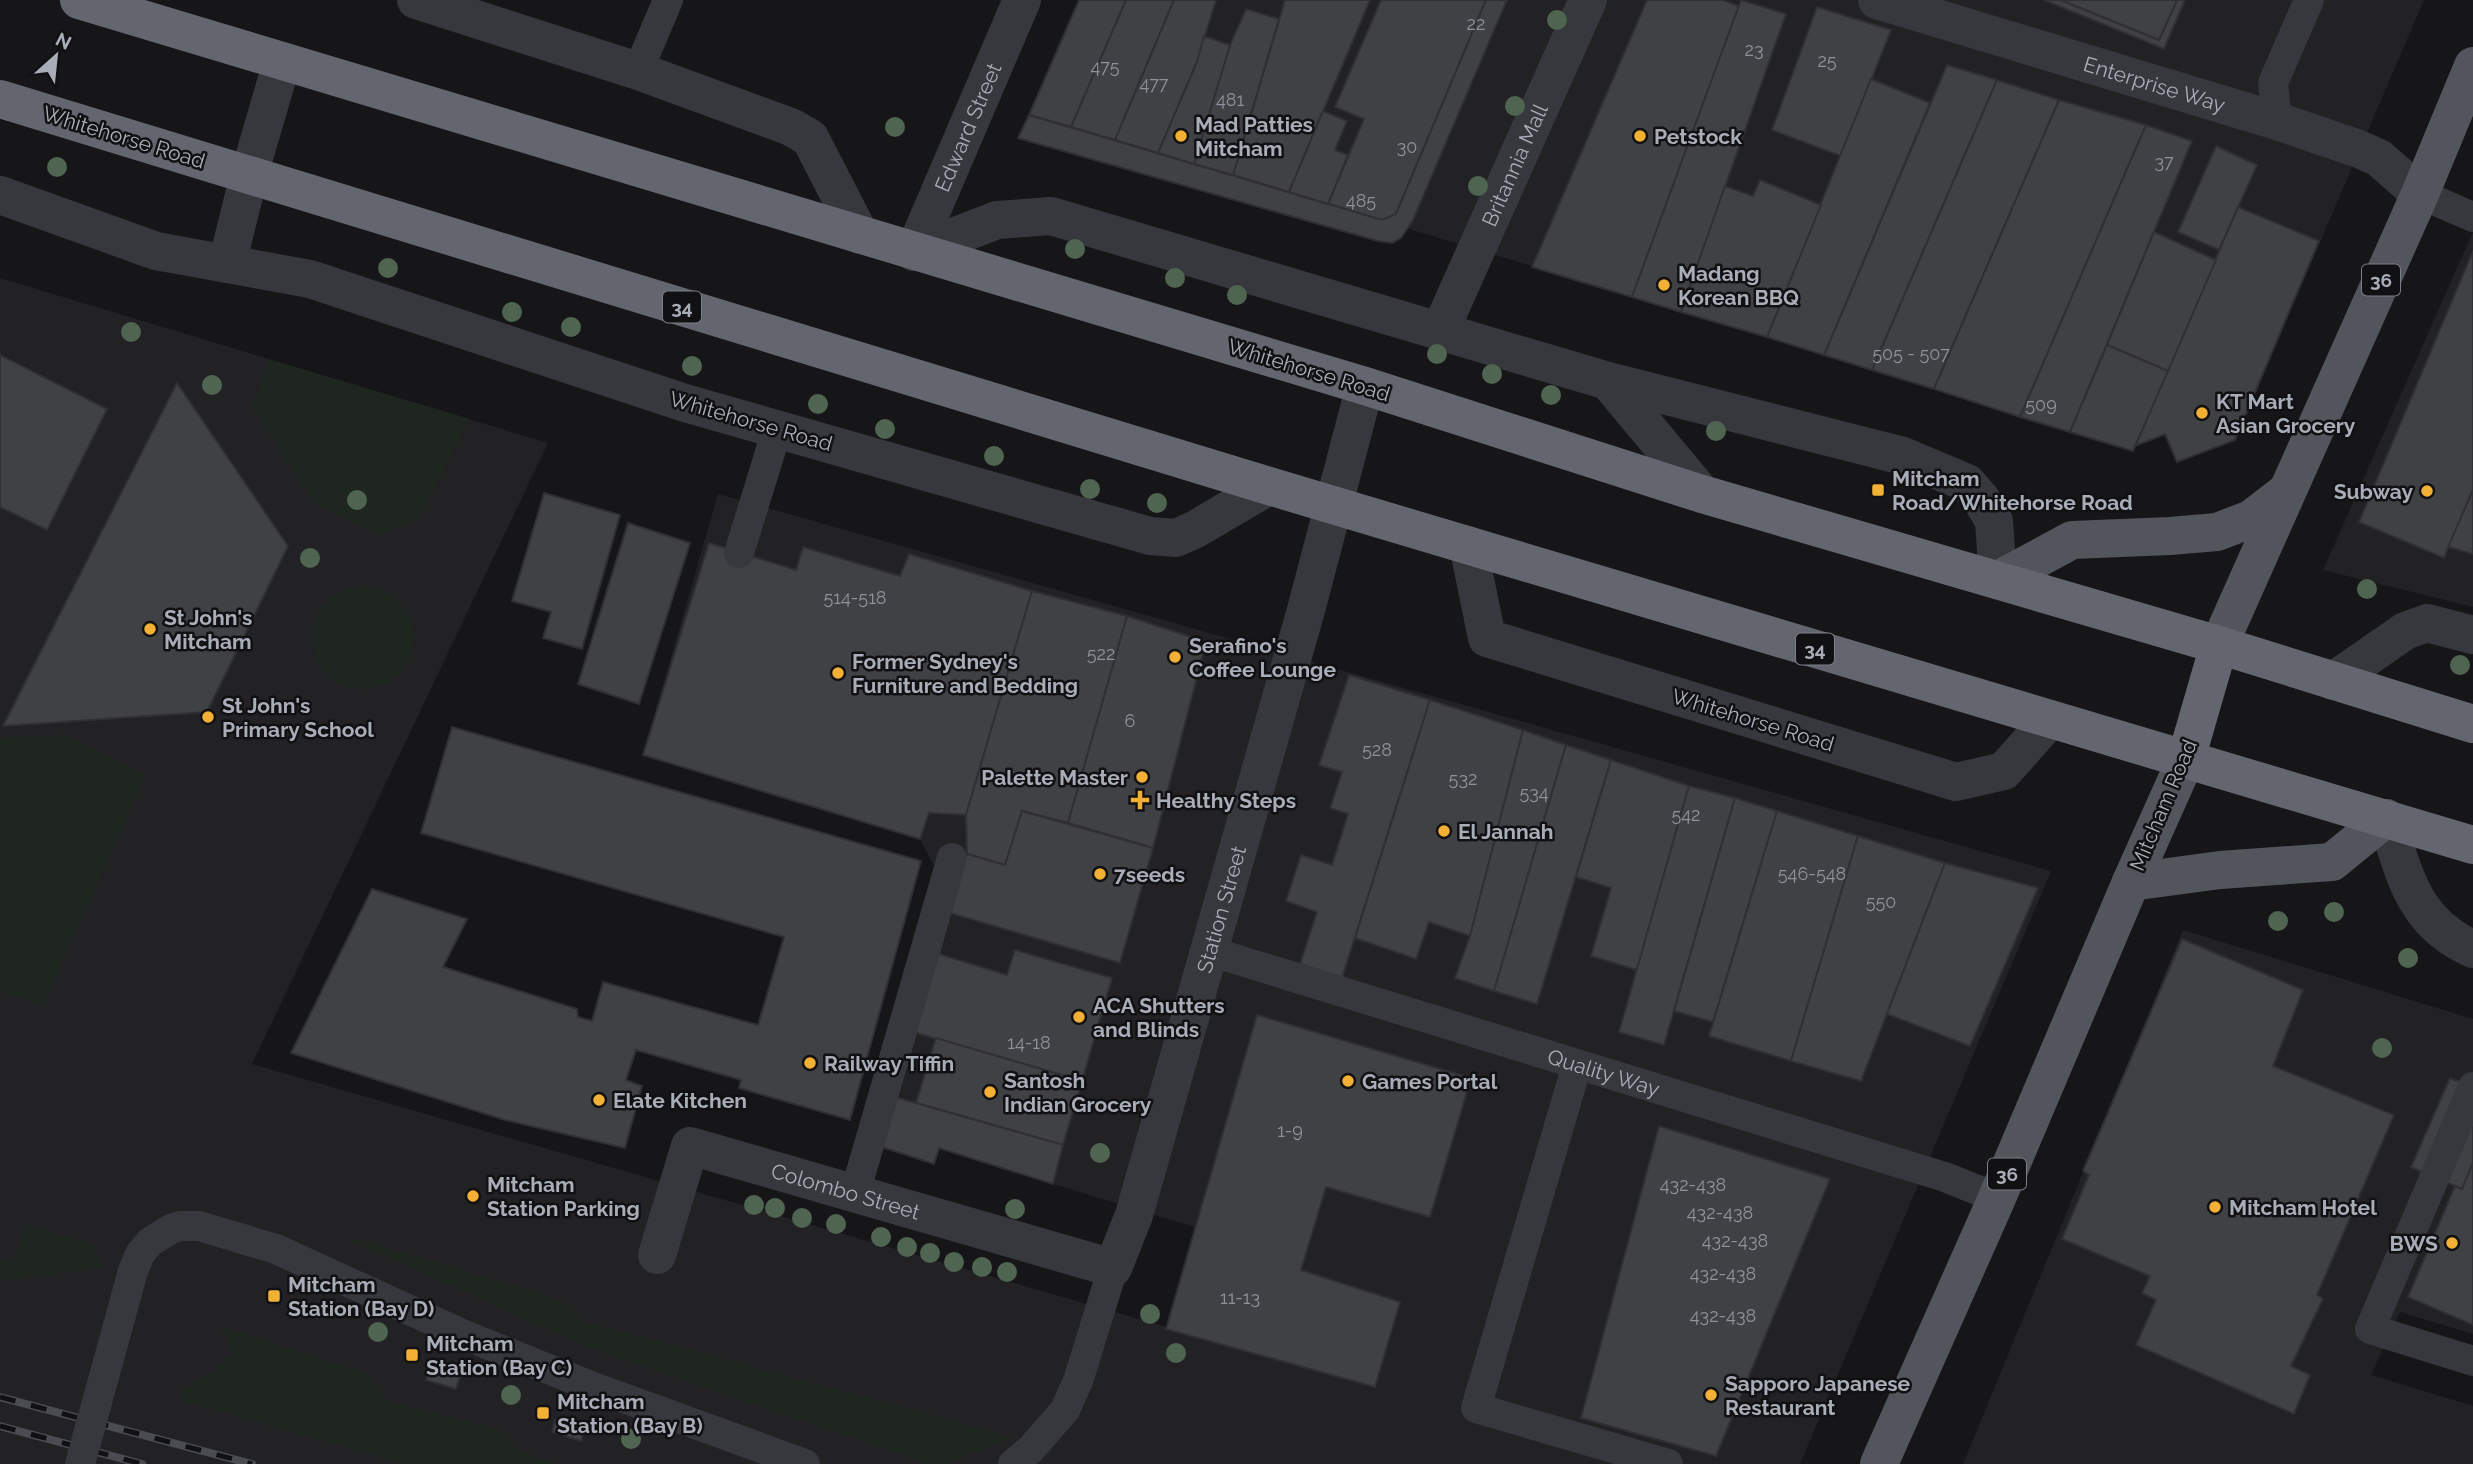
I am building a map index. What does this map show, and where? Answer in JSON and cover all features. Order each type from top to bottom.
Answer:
[{"type":"highway","name":"Whitehorse Road","points":[[79,0],[1365,386],[1702,494],[2219,645],[2473,724]]},
{"type":"highway","name":"Whitehorse Road","points":[[0,99],[1269,486],[2473,845]]},
{"type":"highway","name":"Mitcham Road","points":[[2186,759],[2219,645]]},
{"type":"main road","name":"Mitcham Road","points":[[2219,645],[2420,194],[2473,66]]},
{"type":"main road","points":[[1998,580],[2072,540],[2217,532],[2252,519],[2287,491]]},
{"type":"main road","name":"Mitcham Road","points":[[1879,1464],[2186,759]]},
{"type":"main road","points":[[2131,882],[2220,870],[2332,862],[2386,818]]},
{"type":"street","points":[[416,0],[638,71],[791,127],[810,138],[860,235]]},
{"type":"street","name":"Edward Street","points":[[914,252],[1022,0]]},
{"type":"street","name":"Britannia Mall","points":[[1440,331],[1588,0]]},
{"type":"street","name":"Enterprise Way","points":[[1877,0],[2277,121],[2379,158],[2420,194]]},
{"type":"street","points":[[227,264],[249,175],[282,62]]},
{"type":"street","name":"Whitehorse Road","points":[[0,195],[156,251],[310,279],[685,403],[1150,536],[1176,538],[1269,486]]},
{"type":"street","points":[[914,252],[997,220],[1051,216],[1608,381],[1903,456],[1967,483],[1994,521],[1998,580]]},
{"type":"street","points":[[1608,381],[1702,494]]},
{"type":"street","name":"Station Street","points":[[1113,1268],[1134,1215],[1335,505],[1365,386]]},
{"type":"street","name":"Whitehorse Road","points":[[1468,545],[1488,638],[1956,782],[2004,771],[2050,719]]},
{"type":"street","points":[[2333,681],[2404,631],[2427,623],[2473,635]]},
{"type":"street","points":[[2386,818],[2407,883],[2425,915],[2437,929],[2473,950]]},
{"type":"street","name":"Colombo Street","points":[[657,1255],[690,1146],[1113,1268]]},
{"type":"lane","points":[[638,71],[668,0]]},
{"type":"lane","points":[[2277,121],[2273,83],[2309,0]]},
{"type":"lane","points":[[2420,194],[2473,217]]},
{"type":"lane","points":[[739,553],[777,430]]},
{"type":"lane","points":[[855,1193],[952,858]]},
{"type":"lane","name":"Quality Way","points":[[1209,951],[1938,1174],[1997,1198]]},
{"type":"lane","points":[[1577,1065],[1476,1408],[1668,1464]]},
{"type":"lane","points":[[2473,1087],[2370,1329],[2473,1361]]},
{"type":"lane","points":[[80,1464],[133,1271],[146,1246],[172,1229],[189,1225],[215,1229],[276,1249],[462,1334],[588,1385],[805,1464]]},
{"type":"lane","points":[[1013,1464],[1031,1449],[1069,1402],[1113,1268]]},
{"type":"shaded area","points":[[1079,0],[2424,0],[2235,440],[2177,462],[2165,435],[2136,446],[2133,451],[1767,337],[1071,127]]},
{"type":"shaded area","points":[[2473,232],[2473,607],[2323,570]]},
{"type":"shaded area","points":[[0,278],[548,443],[252,1064],[1167,1327],[1197,1228],[861,1125],[938,874],[920,839],[643,755],[718,494],[2051,871],[1800,1464],[0,1464]]},
{"type":"shaded area","points":[[268,359],[470,419],[419,519],[379,535],[314,503],[252,408]]},
{"type":"shaded area","points":[[363,587],[382,591],[399,602],[410,619],[414,638],[410,657],[399,674],[382,685],[363,689],[344,685],[327,674],[316,657],[312,638],[316,619],[327,602],[344,591]]},
{"type":"shaded area","points":[[65,735],[146,776],[43,1005],[0,992],[0,738]]},
{"type":"shaded area","points":[[2183,930],[2473,1019],[2473,1334],[2400,1312],[2371,1375],[2473,1406],[2473,1464],[1963,1464]]},
{"type":"shaded area","points":[[25,1224],[92,1244],[103,1267],[0,1281],[0,1260],[13,1263]]},
{"type":"shaded area","points":[[345,1238],[365,1241],[561,1300],[583,1321],[1013,1437],[947,1464],[929,1464],[590,1348]]},
{"type":"shaded area","points":[[221,1326],[363,1372],[388,1402],[499,1429],[519,1451],[558,1464],[405,1464],[181,1400],[180,1391],[209,1375],[231,1353]]},
{"type":"building","points":[[1079,0],[1126,0],[1071,127],[1029,115]]},
{"type":"building","points":[[1126,0],[1174,0],[1115,140],[1071,127]]},
{"type":"building","points":[[1174,0],[1216,0],[1197,62],[1158,153],[1115,140]]},
{"type":"building","points":[[1285,0],[1370,0],[1289,192],[1233,175]]},
{"type":"building","points":[[1381,0],[1486,0],[1396,214],[1382,220],[1328,204],[1364,119],[1335,107]]},
{"type":"building","points":[[1486,0],[1507,0],[1413,220],[1401,238],[1392,243],[1018,138],[1029,115],[1382,220],[1396,214]]},
{"type":"building","name":"Petstock","points":[[1647,0],[1723,0],[1739,6],[1632,297],[1532,267]]},
{"type":"building","points":[[1741,0],[1786,14],[1681,312],[1632,297]]},
{"type":"building","points":[[2044,0],[2061,0],[2159,40],[2177,0],[2185,0],[2164,49]]},
{"type":"building","points":[[2061,0],[2177,0],[2159,40]]},
{"type":"building","points":[[1817,7],[1891,30],[1841,156],[1772,130]]},
{"type":"building","points":[[1246,9],[1279,19],[1233,175],[1194,164],[1230,45]]},
{"type":"building","points":[[1204,36],[1230,45],[1194,164],[1158,153],[1197,62]]},
{"type":"building","points":[[1947,65],[1997,80],[1872,370],[1824,355]]},
{"type":"building","points":[[1871,79],[1930,103],[1824,355],[1767,337]]},
{"type":"building","points":[[1997,80],[2059,100],[1934,389],[1872,370]]},
{"type":"building","points":[[2059,100],[2146,125],[2020,417],[1934,389]]},
{"type":"building","points":[[1323,111],[1347,121],[1335,150],[1348,155],[1328,204],[1289,192]]},
{"type":"building","points":[[2146,125],[2192,141],[2070,432],[2020,417]]},
{"type":"building","points":[[2216,146],[2257,165],[2219,250],[2178,232]]},
{"type":"building","points":[[1760,180],[1821,205],[1767,337],[1681,312],[1725,186],[1753,196]]},
{"type":"building","points":[[2238,207],[2319,241],[2235,440],[2177,462],[2165,434],[2135,446]]},
{"type":"building","points":[[2154,232],[2216,260],[2168,371],[2107,345]]},
{"type":"building","points":[[2473,251],[2473,490],[2444,558],[2359,522]]},
{"type":"building","points":[[2107,345],[2168,371],[2133,451],[2070,432]]},
{"type":"building","points":[[0,355],[107,409],[47,530],[0,507]]},
{"type":"building","name":"St John's Mitcham","points":[[177,383],[288,546],[207,712],[3,726]]},
{"type":"building","points":[[2473,490],[2473,554],[2448,547]]},
{"type":"building","points":[[544,493],[620,515],[582,649],[543,638],[551,612],[512,601]]},
{"type":"building","points":[[628,523],[690,543],[639,704],[578,684]]},
{"type":"building","name":"Former Sydney's Furniture and Bedding","points":[[709,543],[796,570],[803,547],[900,576],[909,554],[1032,591],[966,815],[929,813],[920,839],[643,755]]},
{"type":"building","points":[[1032,591],[1127,616],[1068,823],[1022,811],[1005,865],[967,854],[966,815]]},
{"type":"building","points":[[1127,616],[1206,642],[1153,848],[1068,823]]},
{"type":"building","points":[[1349,675],[1430,700],[1342,978],[1300,964],[1317,912],[1286,901],[1301,855],[1332,865],[1348,814],[1330,808],[1342,772],[1319,765]]},
{"type":"building","points":[[1430,700],[1523,730],[1470,936],[1429,922],[1416,959],[1355,938]]},
{"type":"building","points":[[452,727],[921,861],[850,1120],[739,1088],[741,1080],[636,1050],[626,1080],[642,1086],[625,1148],[505,1120],[291,1053],[372,889],[467,919],[443,967],[577,1009],[578,1017],[592,1021],[603,982],[758,1025],[784,937],[421,833]]},
{"type":"building","points":[[1523,730],[1566,745],[1494,991],[1455,978],[1470,936]]},
{"type":"building","points":[[1566,745],[1611,760],[1537,1004],[1494,991]]},
{"type":"building","points":[[1611,760],[1689,786],[1637,970],[1591,956],[1611,888],[1576,877]]},
{"type":"building","points":[[1689,786],[1735,798],[1664,1045],[1619,1032]]},
{"type":"building","points":[[1735,798],[1777,811],[1713,1022],[1674,1011]]},
{"type":"building","points":[[1022,811],[1153,848],[1120,963],[950,913],[967,854],[1005,865]]},
{"type":"building","points":[[1777,811],[1858,836],[1791,1061],[1709,1036]]},
{"type":"building","points":[[1858,836],[1945,863],[1861,1081],[1791,1061]]},
{"type":"building","points":[[1945,863],[2038,888],[1970,1046],[1887,1014]]},
{"type":"building","name":"Mitcham Hotel","points":[[2182,939],[2303,990],[2273,1066],[2394,1115],[2317,1295],[2323,1299],[2291,1366],[2310,1375],[2294,1414],[2136,1345],[2156,1300],[2142,1293],[2150,1276],[2062,1239],[2089,1175],[2083,1171]]},
{"type":"building","points":[[1015,950],[1112,978],[1082,1081],[913,1032],[936,953],[1007,975]]},
{"type":"building","points":[[1257,1015],[1471,1078],[1430,1217],[1326,1187],[1301,1270],[1400,1302],[1375,1387],[1166,1329]]},
{"type":"building","points":[[936,1038],[1082,1081],[1063,1145],[916,1103]]},
{"type":"building","points":[[2450,1078],[2473,1087],[2473,1163],[2462,1189],[2411,1167]]},
{"type":"building","points":[[895,1097],[1063,1145],[1053,1184],[939,1148],[934,1164],[879,1146]]},
{"type":"building","points":[[1659,1126],[1830,1179],[1716,1456],[1581,1418]]},
{"type":"building","name":"BWS","points":[[2473,1163],[2473,1325],[2408,1297],[2455,1186],[2462,1189]]},
{"type":"building","points":[[430,1367],[460,1376],[456,1389],[426,1380]]},
{"type":"building","points":[[555,1420],[585,1429],[581,1441],[552,1432]]},
{"type":"railway","points":[[0,1397],[252,1464]]},
{"type":"railway","points":[[0,1426],[142,1464]]},
{"type":"place","name":"Mad Patties Mitcham","points":[[1181,136]]},
{"type":"place","name":"Petstock","points":[[1640,136]]},
{"type":"place","name":"Madang Korean BBQ","points":[[1664,285]]},
{"type":"place","name":"KT Mart Asian Grocery","points":[[2202,413]]},
{"type":"place","name":"Mitcham Road/Whitehorse Road","points":[[1878,490]]},
{"type":"place","name":"Subway","points":[[2427,491]]},
{"type":"place","name":"St John's Mitcham","points":[[150,629]]},
{"type":"place","name":"Serafino's Coffee Lounge","points":[[1175,657]]},
{"type":"place","name":"Former Sydney's Furniture and Bedding","points":[[838,673]]},
{"type":"place","name":"St John's Primary School","points":[[208,717]]},
{"type":"place","name":"Palette Master","points":[[1142,777]]},
{"type":"place","name":"Healthy Steps","points":[[1140,800]]},
{"type":"place","name":"El Jannah","points":[[1444,831]]},
{"type":"place","name":"7seeds","points":[[1100,874]]},
{"type":"place","name":"ACA Shutters and Blinds","points":[[1079,1017]]},
{"type":"place","name":"Railway Tiffin","points":[[810,1063]]},
{"type":"place","name":"Games Portal","points":[[1348,1081]]},
{"type":"place","name":"Santosh Indian Grocery","points":[[990,1092]]},
{"type":"place","name":"Elate Kitchen","points":[[599,1100]]},
{"type":"place","name":"Mitcham Station Parking","points":[[473,1196]]},
{"type":"place","name":"Mitcham Hotel","points":[[2215,1207]]},
{"type":"place","name":"BWS","points":[[2452,1243]]},
{"type":"place","name":"Mitcham Station (Bay D)","points":[[274,1296]]},
{"type":"place","name":"Mitcham Station (Bay C)","points":[[412,1355]]},
{"type":"place","name":"Sapporo Japanese Restaurant","points":[[1711,1395]]},
{"type":"place","name":"Mitcham Station (Bay B)","points":[[543,1413]]}]
